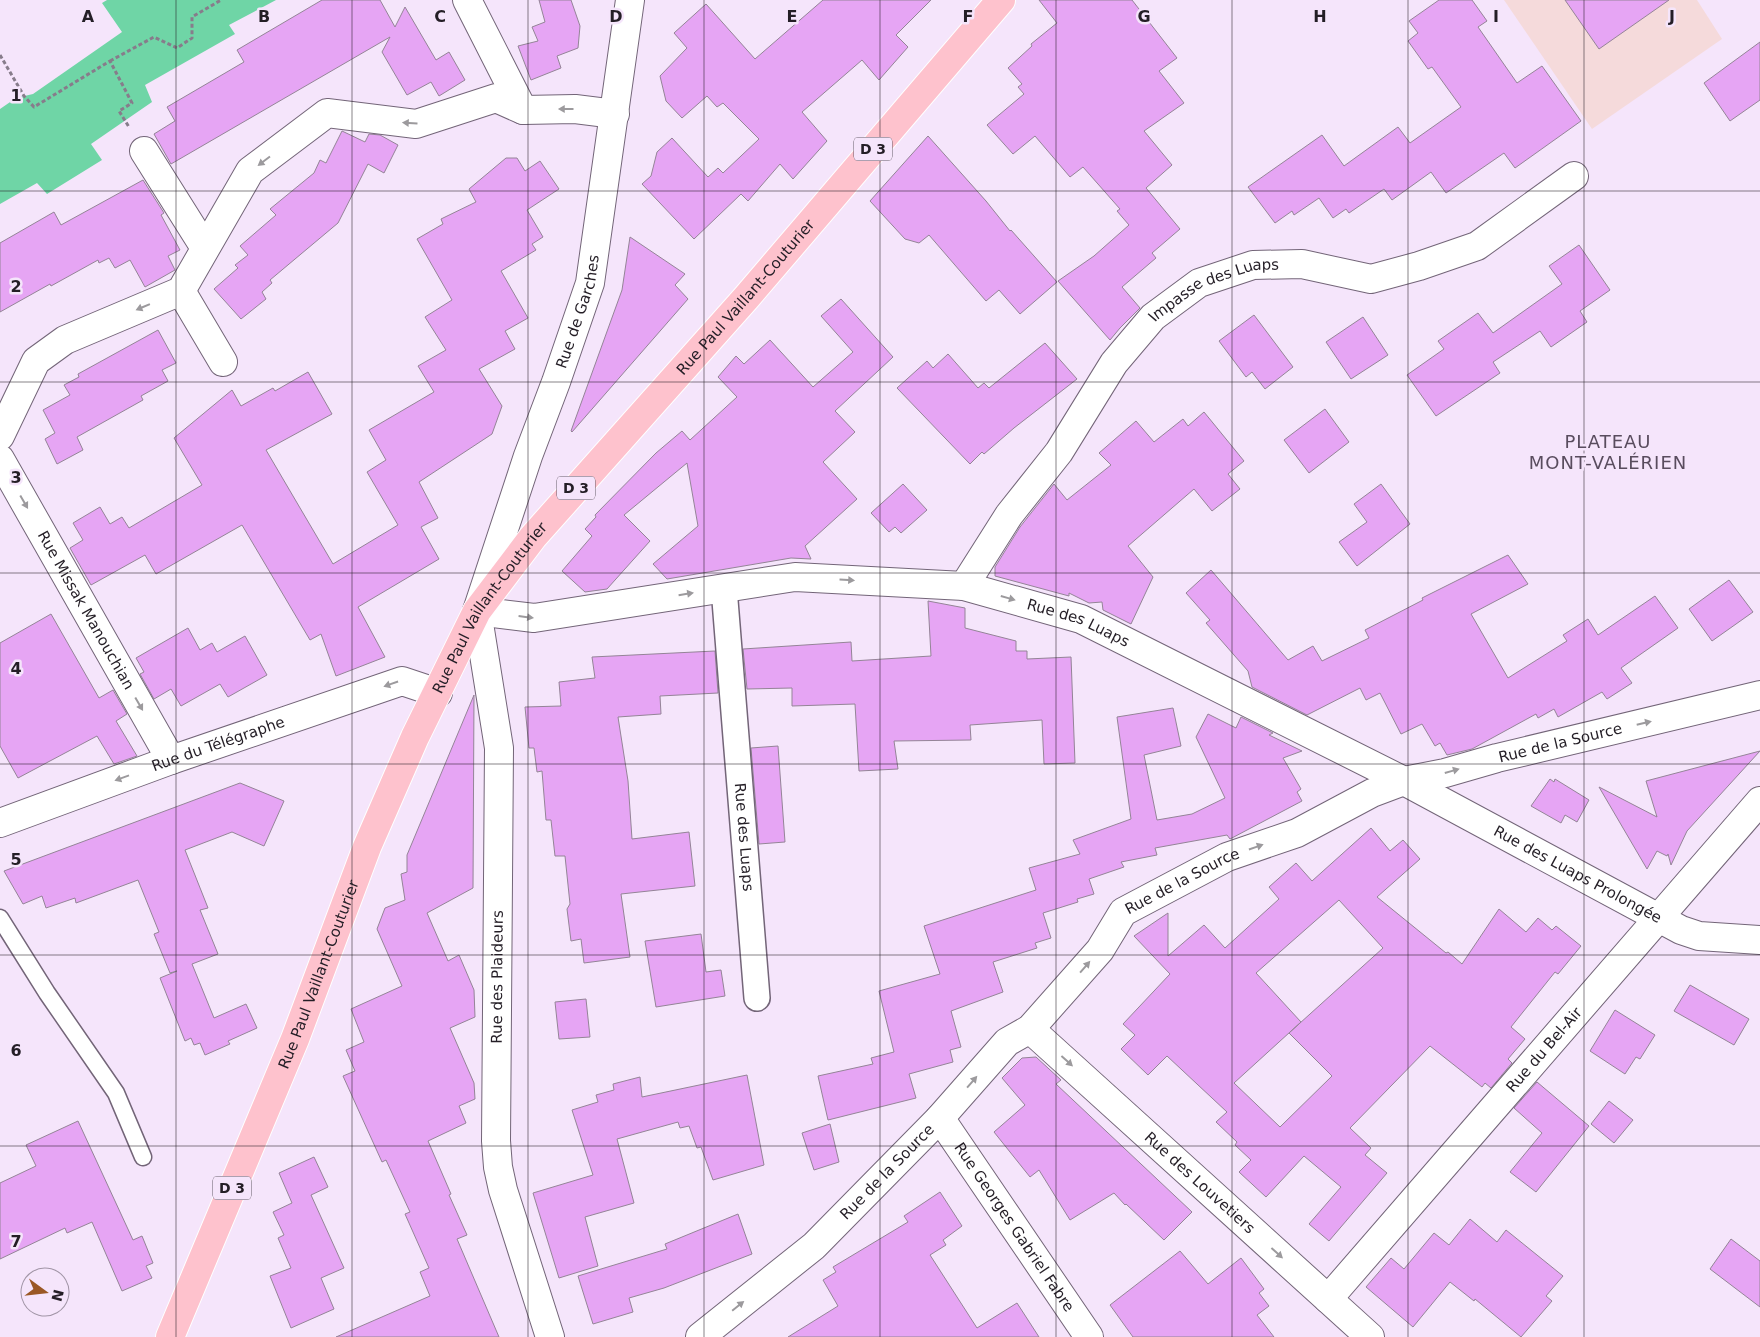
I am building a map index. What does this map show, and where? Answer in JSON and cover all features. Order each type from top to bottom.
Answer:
[{"type":"main road","name":"Rue Paul Vaillant-Couturier","points":[[170,1337],[295,1039],[367,847],[415,737],[477,611],[533,537],[746,298],[1001,0]]},
{"type":"street","points":[[467,0],[522,110]]},
{"type":"street","name":"Rue de Garches","points":[[477,611],[528,456],[590,283],[630,0]]},
{"type":"street","points":[[0,436],[36,361],[66,340],[181,291],[250,171],[327,113],[416,124],[496,98],[522,110],[575,109],[615,114]]},
{"type":"street","points":[[144,151],[205,248]]},
{"type":"street","name":"Impasse des Luaps","points":[[964,586],[1009,515],[1059,452],[1114,363],[1154,317],[1200,283],[1253,265],[1302,264],[1371,279],[1419,266],[1477,246],[1574,176]]},
{"type":"street","points":[[181,291],[223,362]]},
{"type":"street","name":"Rue Missak Manouchian","points":[[0,459],[171,760]]},
{"type":"street","name":"Rue des Luaps","points":[[477,611],[534,618],[795,577],[964,586],[1081,619],[1404,780]]},
{"type":"street","name":"Rue des Luaps","points":[[724,588],[757,998]]},
{"type":"street","name":"Rue des Plaideurs","points":[[477,611],[499,748],[496,1071],[498,1167],[503,1190],[550,1337]]},
{"type":"street","name":"Rue du Télégraphe","points":[[0,823],[171,760],[402,681],[438,693]]},
{"type":"street","name":"Rue de la Source","points":[[700,1337],[814,1246],[940,1118],[1007,1042],[1030,1029],[1100,950],[1123,912],[1228,857],[1297,833],[1372,793],[1404,780],[1445,774],[1506,756],[1760,695]]},
{"type":"street","name":"Rue des Luaps Prolongée","points":[[1404,780],[1681,930],[1699,936],[1760,940]]},
{"type":"street","name":"Rue du Bel-Air","points":[[1328,1299],[1760,800]]},
{"type":"street","name":"Rue des Louvetiers","points":[[1030,1029],[1370,1337]]},
{"type":"street","name":"Rue Georges Gabriel Fabre","points":[[940,1118],[1089,1337]]},
{"type":"lane","points":[[0,918],[47,993],[116,1093],[143,1157]]},
{"type":"path","points":[[0,55],[24,96],[34,108],[110,61],[154,37],[177,48],[192,38],[192,16],[221,0]]},
{"type":"path","points":[[110,61],[132,103],[119,111],[144,151]]},
{"type":"shaded area","points":[[1504,0],[1697,0],[1722,39],[1592,129]]},
{"type":"green space","points":[[107,0],[276,0],[229,25],[235,34],[145,85],[152,102],[91,144],[102,160],[47,194],[37,183],[0,204],[0,109],[16,98],[33,94],[122,32],[102,3]]},
{"type":"building","points":[[322,0],[380,0],[395,27],[405,7],[436,60],[449,52],[465,80],[439,96],[431,82],[407,95],[382,52],[390,37],[171,164],[154,134],[175,121],[167,107],[244,62],[237,50]]},
{"type":"building","points":[[539,0],[571,0],[580,26],[578,48],[557,56],[561,68],[531,80],[518,46],[538,41],[532,27],[545,22]]},
{"type":"building","points":[[823,0],[931,0],[896,35],[908,47],[879,80],[862,60],[802,112],[827,141],[793,179],[780,164],[748,201],[741,194],[694,239],[642,184],[651,176],[657,152],[672,138],[708,177],[718,168],[723,173],[759,139],[723,103],[717,107],[707,96],[682,118],[666,101],[660,76],[687,48],[674,33],[706,4],[755,59]]},
{"type":"building","points":[[1039,0],[1132,0],[1177,58],[1159,71],[1184,103],[1144,131],[1172,165],[1146,188],[1180,229],[1152,253],[1156,258],[1122,287],[1140,308],[1110,340],[1058,281],[1094,256],[1129,225],[1117,211],[1120,209],[1083,167],[1070,177],[1035,136],[1013,154],[987,125],[1024,94],[1018,87],[1022,84],[1008,68],[1032,46],[1031,44],[1057,23]]},
{"type":"building","points":[[1439,0],[1472,0],[1487,21],[1478,27],[1517,83],[1542,66],[1581,121],[1515,168],[1504,153],[1446,193],[1431,172],[1392,200],[1384,189],[1349,213],[1346,209],[1333,218],[1319,198],[1294,215],[1292,211],[1275,223],[1248,187],[1322,135],[1344,166],[1398,127],[1410,143],[1461,107],[1432,67],[1428,69],[1408,41],[1418,33],[1409,21]]},
{"type":"building","points":[[1565,0],[1669,0],[1599,49]]},
{"type":"building","points":[[1760,42],[1760,100],[1730,121],[1704,83]]},
{"type":"building","points":[[342,131],[365,142],[369,134],[380,135],[398,145],[384,173],[368,164],[338,223],[270,280],[272,283],[262,292],[266,299],[241,319],[214,289],[238,268],[235,265],[248,255],[240,246],[276,215],[270,209],[314,173],[320,160],[326,163]]},
{"type":"building","points":[[928,136],[1057,282],[1020,314],[999,290],[986,301],[929,235],[919,243],[905,239],[870,201]]},
{"type":"building","points":[[506,158],[517,158],[525,171],[540,161],[559,189],[527,210],[543,237],[532,244],[536,250],[501,271],[528,318],[505,331],[515,349],[479,369],[502,406],[492,434],[419,482],[438,518],[421,527],[439,559],[358,607],[385,657],[336,676],[321,634],[310,640],[242,525],[156,574],[145,555],[91,585],[70,548],[83,540],[73,523],[100,507],[110,524],[122,517],[129,528],[202,485],[174,438],[232,390],[241,406],[273,388],[275,391],[308,372],[332,414],[266,450],[333,564],[398,525],[367,472],[386,460],[369,430],[434,392],[418,366],[446,350],[425,317],[452,300],[417,239],[443,224],[441,219],[476,202],[469,189]]},
{"type":"building","points":[[143,180],[164,213],[161,215],[180,250],[168,256],[175,270],[145,287],[130,260],[115,268],[109,258],[99,263],[98,260],[0,312],[0,243],[54,212],[61,225]]},
{"type":"building","points":[[630,237],[685,274],[675,285],[688,299],[572,432],[622,290]]},
{"type":"building","points":[[1579,245],[1610,290],[1580,311],[1587,322],[1551,347],[1540,331],[1493,362],[1500,373],[1436,416],[1407,375],[1444,349],[1438,341],[1478,313],[1493,333],[1562,284],[1549,266]]},
{"type":"building","points":[[841,299],[893,357],[835,411],[855,432],[823,462],[857,499],[805,546],[811,559],[791,558],[667,579],[653,564],[698,526],[687,463],[624,515],[650,541],[607,589],[585,592],[562,571],[592,536],[585,529],[596,517],[595,515],[656,453],[682,431],[690,440],[737,397],[718,377],[736,356],[744,364],[770,340],[813,387],[853,352],[821,316]]},
{"type":"building","points":[[1254,315],[1293,367],[1265,389],[1252,372],[1246,377],[1219,341]]},
{"type":"building","points":[[1363,317],[1388,355],[1351,379],[1326,342]]},
{"type":"building","points":[[158,330],[176,363],[162,370],[168,381],[141,396],[143,400],[77,437],[83,450],[57,464],[45,439],[55,433],[43,410],[70,395],[64,385],[79,377],[78,374]]},
{"type":"building","points":[[1045,343],[1077,379],[984,454],[982,452],[970,464],[897,388],[927,361],[933,368],[948,354],[978,388],[984,383],[989,388]]},
{"type":"building","points":[[1325,409],[1349,442],[1309,473],[1284,440]]},
{"type":"building","points":[[1204,412],[1244,461],[1228,474],[1240,489],[1212,511],[1194,489],[1128,546],[1153,577],[1131,624],[1103,610],[1102,602],[1089,603],[1069,593],[1069,596],[995,576],[995,567],[1020,527],[1054,484],[1067,500],[1111,465],[1099,453],[1136,421],[1154,442],[1183,419],[1188,426]]},
{"type":"building","points":[[903,484],[927,510],[901,533],[895,527],[889,532],[871,513]]},
{"type":"building","points":[[1381,484],[1410,524],[1357,566],[1339,542],[1367,522],[1354,504]]},
{"type":"building","points":[[1508,555],[1528,584],[1471,614],[1508,678],[1567,641],[1563,635],[1588,619],[1598,635],[1655,596],[1678,628],[1621,668],[1632,683],[1607,699],[1602,692],[1558,717],[1554,709],[1538,718],[1536,714],[1472,749],[1447,755],[1440,743],[1435,746],[1422,724],[1401,734],[1380,693],[1366,700],[1360,688],[1307,715],[1252,687],[1248,671],[1206,623],[1210,620],[1186,593],[1211,570],[1288,660],[1313,646],[1322,661],[1369,638],[1365,630],[1423,600],[1422,598]]},
{"type":"building","points":[[1729,580],[1753,612],[1712,641],[1689,609]]},
{"type":"building","points":[[928,601],[965,608],[965,628],[1016,641],[1016,651],[1027,651],[1027,659],[1071,657],[1075,763],[1044,764],[1042,720],[970,725],[971,740],[894,741],[898,769],[859,771],[855,704],[792,706],[792,688],[747,689],[743,649],[851,642],[852,661],[931,656]]},
{"type":"building","points":[[51,614],[99,698],[113,690],[127,714],[116,721],[137,756],[114,764],[97,736],[18,778],[0,746],[0,643]]},
{"type":"building","points":[[188,628],[200,650],[212,643],[217,652],[245,636],[267,675],[228,697],[220,684],[181,706],[171,689],[154,699],[140,674],[144,672],[136,658]]},
{"type":"building","points":[[715,651],[718,693],[660,696],[661,714],[618,717],[628,781],[632,839],[689,832],[695,886],[621,894],[630,957],[584,963],[581,939],[571,941],[567,909],[570,904],[565,856],[555,856],[551,820],[546,820],[542,771],[537,772],[534,748],[529,748],[525,707],[561,706],[559,682],[595,678],[592,657]]},
{"type":"building","points":[[474,695],[473,888],[427,913],[448,961],[459,955],[474,990],[475,1017],[450,1028],[474,1083],[475,1099],[459,1106],[466,1123],[428,1141],[467,1235],[457,1239],[499,1337],[336,1337],[430,1296],[420,1272],[429,1268],[405,1214],[410,1212],[386,1160],[382,1162],[343,1076],[355,1071],[346,1050],[364,1042],[351,1009],[402,986],[377,929],[385,908],[405,900],[401,874],[407,872],[407,855]]},
{"type":"building","points":[[1173,708],[1181,746],[1144,755],[1157,820],[1192,814],[1225,798],[1196,737],[1208,714],[1236,728],[1241,717],[1273,733],[1269,735],[1302,751],[1283,758],[1301,789],[1297,792],[1302,801],[1230,839],[1227,835],[1155,848],[1157,855],[1121,862],[1124,867],[1089,879],[1094,894],[1077,899],[1078,902],[1043,913],[1051,938],[1035,943],[1037,948],[993,962],[1003,992],[951,1011],[961,1047],[950,1050],[953,1062],[909,1074],[916,1098],[828,1120],[818,1076],[873,1064],[871,1058],[894,1052],[879,991],[940,974],[924,926],[1036,890],[1029,868],[1080,854],[1073,840],[1131,819],[1117,717]]},
{"type":"building","points":[[778,746],[785,842],[759,844],[751,748]]},
{"type":"building","points":[[1760,751],[1687,831],[1671,865],[1668,854],[1667,856],[1657,851],[1647,869],[1599,787],[1657,817],[1646,781]]},
{"type":"building","points":[[1550,779],[1554,782],[1555,779],[1589,800],[1577,822],[1565,815],[1561,823],[1531,806]]},
{"type":"building","points":[[240,783],[284,801],[264,846],[232,832],[185,850],[208,908],[200,910],[218,954],[192,964],[214,1018],[246,1004],[257,1028],[228,1041],[230,1044],[205,1055],[200,1043],[194,1045],[191,1038],[185,1041],[160,978],[177,971],[170,973],[154,934],[159,932],[138,880],[76,903],[75,898],[46,908],[42,896],[23,904],[4,871]]},
{"type":"building","points":[[1371,828],[1390,851],[1403,840],[1420,859],[1377,897],[1462,964],[1499,909],[1526,932],[1538,918],[1552,930],[1556,926],[1581,946],[1558,974],[1555,972],[1511,1027],[1525,1039],[1508,1059],[1512,1063],[1491,1088],[1485,1083],[1482,1087],[1430,1046],[1350,1128],[1371,1148],[1365,1155],[1387,1173],[1329,1241],[1309,1224],[1341,1187],[1304,1156],[1266,1197],[1239,1172],[1251,1160],[1235,1145],[1237,1142],[1216,1122],[1227,1112],[1167,1056],[1148,1075],[1121,1049],[1135,1035],[1123,1024],[1170,974],[1134,936],[1168,913],[1168,956],[1204,925],[1225,948],[1279,899],[1269,887],[1296,863],[1312,881]],"holes":[[[1339,900],[1383,948],[1289,1033],[1332,1076],[1280,1127],[1234,1083],[1301,1022],[1256,973]]]},
{"type":"building","points":[[701,934],[706,972],[721,970],[725,996],[656,1007],[645,941]]},
{"type":"building","points":[[1690,985],[1749,1019],[1734,1045],[1674,1011]]},
{"type":"building","points":[[586,999],[590,1037],[559,1039],[555,1002]]},
{"type":"building","points":[[1615,1010],[1655,1035],[1640,1059],[1636,1057],[1625,1074],[1590,1051]]},
{"type":"building","points":[[1036,1057],[1061,1080],[1056,1084],[1192,1212],[1164,1240],[1114,1193],[1070,1220],[1039,1170],[1030,1177],[994,1132],[1025,1105],[1002,1078],[1022,1058]]},
{"type":"building","points":[[747,1075],[764,1165],[713,1180],[701,1147],[697,1148],[689,1126],[680,1128],[678,1122],[617,1139],[634,1203],[585,1217],[598,1266],[559,1278],[533,1193],[593,1175],[572,1110],[598,1102],[596,1095],[614,1090],[613,1084],[640,1077],[642,1097]]},
{"type":"building","points":[[1537,1082],[1589,1126],[1536,1192],[1510,1172],[1542,1133],[1514,1108]]},
{"type":"building","points":[[1609,1101],[1633,1120],[1614,1143],[1591,1124]]},
{"type":"building","points":[[78,1121],[133,1240],[142,1236],[153,1263],[146,1266],[152,1278],[122,1291],[92,1222],[67,1233],[65,1228],[0,1259],[0,1183],[36,1166],[26,1145]]},
{"type":"building","points":[[830,1124],[839,1162],[814,1170],[802,1133]]},
{"type":"building","points":[[314,1157],[328,1187],[311,1195],[344,1268],[321,1278],[334,1309],[291,1328],[270,1276],[291,1268],[278,1238],[284,1235],[273,1212],[292,1203],[279,1173]]},
{"type":"building","points":[[940,1192],[962,1226],[943,1240],[946,1245],[930,1255],[977,1328],[1017,1303],[1039,1337],[788,1337],[838,1306],[823,1280],[836,1272],[833,1267],[908,1222],[904,1216]]},
{"type":"building","points":[[738,1214],[752,1254],[664,1288],[629,1298],[633,1312],[593,1324],[578,1276],[667,1249],[665,1244]]},
{"type":"building","points":[[1470,1219],[1497,1242],[1506,1230],[1563,1276],[1546,1296],[1552,1301],[1521,1337],[1475,1299],[1474,1301],[1450,1282],[1413,1327],[1366,1287],[1391,1258],[1404,1269],[1434,1233],[1449,1245]]},
{"type":"building","points":[[1731,1239],[1760,1261],[1760,1307],[1710,1269]]},
{"type":"building","points":[[1180,1251],[1208,1284],[1241,1258],[1264,1289],[1259,1293],[1269,1306],[1257,1315],[1274,1337],[1133,1337],[1110,1305]]},
{"type":"district","name":"PLATEAU MONT-VALÉRIEN","points":[[1608,452]]}]
